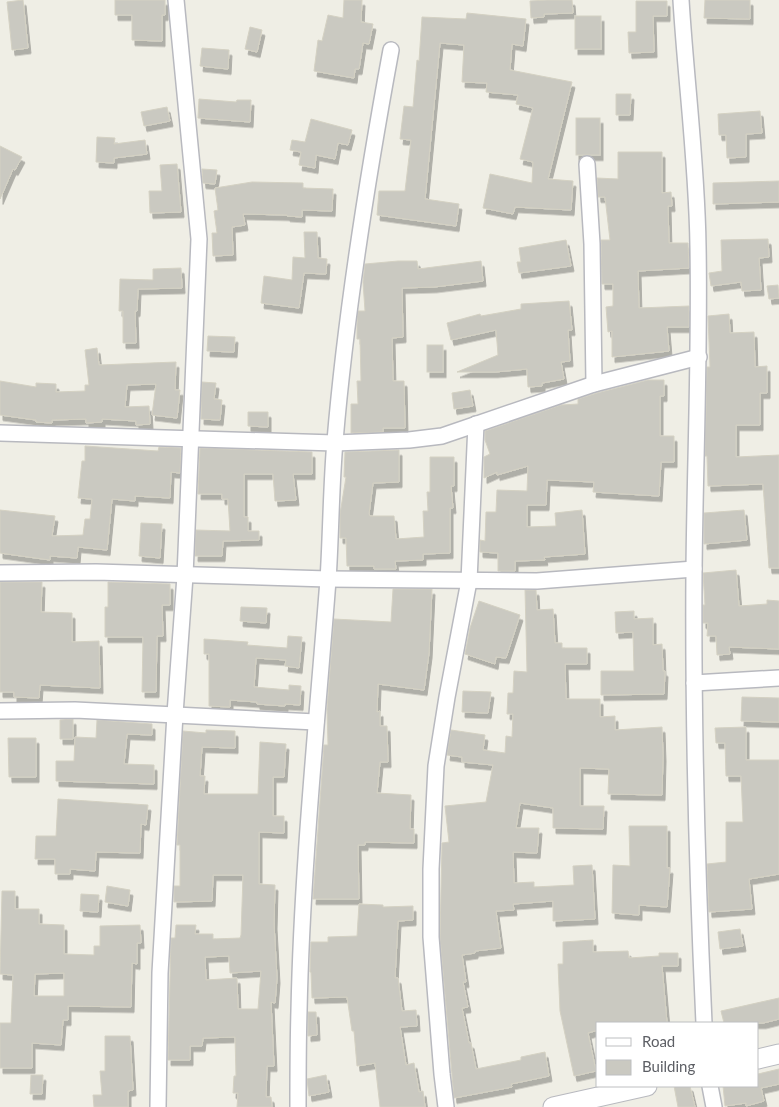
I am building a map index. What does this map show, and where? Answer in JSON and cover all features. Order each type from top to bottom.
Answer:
[{"type":"street","points":[[158,1107],[160,973],[185,576],[199,239],[176,0]]},
{"type":"street","points":[[681,0],[694,157],[698,245],[699,357],[694,569],[694,683],[699,909],[704,1022]]},
{"type":"street","points":[[298,1107],[300,991],[316,722],[328,579],[335,443],[352,284],[372,152],[391,50]]},
{"type":"street","points":[[587,164],[592,244],[594,384]]},
{"type":"street","points":[[0,433],[335,443],[425,439],[442,436],[594,384],[699,357]]},
{"type":"street","points":[[446,1107],[431,937],[431,869],[436,766],[469,581],[476,424]]},
{"type":"street","points":[[0,573],[96,572],[328,579],[537,581],[694,569]]},
{"type":"street","points":[[694,683],[779,678]]},
{"type":"street","points":[[0,711],[75,710],[316,722]]},
{"type":"street","points":[[759,1059],[779,1054]]},
{"type":"street","points":[[554,1107],[576,1105],[643,1087]]},
{"type":"street","points":[[710,1087],[714,1107]]},
{"type":"building","points":[[23,0],[28,48],[12,50],[7,2]]},
{"type":"building","points":[[115,0],[165,0],[165,15],[162,15],[162,41],[132,40],[132,15],[115,15]]},
{"type":"building","points":[[344,0],[362,0],[361,22],[373,24],[369,44],[363,43],[359,69],[355,69],[354,78],[314,71],[318,40],[322,41],[328,15],[343,18]]},
{"type":"building","points":[[572,0],[573,13],[544,14],[544,17],[531,18],[530,1]]},
{"type":"building","points":[[705,0],[750,0],[750,19],[704,18]]},
{"type":"building","points":[[636,1],[667,1],[667,16],[653,16],[654,52],[629,53],[628,32],[636,32]]},
{"type":"building","points":[[467,13],[526,19],[523,46],[512,44],[510,70],[572,82],[548,179],[573,181],[571,210],[515,207],[513,214],[483,208],[490,174],[532,183],[533,162],[520,159],[533,108],[516,104],[518,95],[486,92],[487,83],[462,82],[464,45],[440,43],[425,199],[459,204],[456,226],[377,215],[379,191],[405,191],[411,140],[400,139],[404,106],[413,107],[422,17],[466,19]]},
{"type":"building","points":[[575,16],[601,16],[601,49],[575,49]]},
{"type":"building","points":[[250,27],[262,30],[257,52],[245,49]]},
{"type":"building","points":[[202,48],[229,50],[228,69],[200,66]]},
{"type":"building","points":[[616,94],[631,94],[630,115],[616,115]]},
{"type":"building","points":[[199,99],[236,102],[237,100],[251,100],[250,122],[198,118]]},
{"type":"building","points":[[167,107],[170,121],[144,126],[141,112]]},
{"type":"building","points":[[760,111],[762,133],[746,134],[746,157],[727,158],[726,135],[719,135],[718,114]]},
{"type":"building","points":[[576,118],[600,118],[600,155],[576,155]]},
{"type":"building","points":[[311,119],[352,130],[348,145],[338,143],[335,159],[316,155],[315,168],[299,165],[301,152],[290,150],[292,140],[305,142]]},
{"type":"building","points":[[97,137],[115,138],[114,144],[145,140],[147,154],[114,158],[114,163],[96,162]]},
{"type":"building","points":[[0,146],[22,157],[15,170],[13,169],[0,199]]},
{"type":"building","points":[[618,152],[662,152],[662,193],[671,192],[672,206],[668,206],[669,243],[688,243],[689,268],[638,271],[639,308],[689,306],[689,327],[667,327],[669,351],[612,357],[612,331],[608,332],[606,307],[613,306],[613,284],[602,284],[601,240],[610,240],[605,197],[598,197],[597,178],[618,179]]},
{"type":"building","points":[[177,164],[181,212],[150,213],[149,191],[162,191],[160,165]]},
{"type":"building","points":[[202,169],[217,170],[215,184],[203,183]]},
{"type":"building","points":[[779,181],[779,202],[713,204],[713,183]]},
{"type":"building","points":[[252,182],[303,183],[303,188],[333,189],[332,211],[302,210],[302,217],[243,214],[245,225],[232,227],[233,255],[213,256],[212,233],[217,233],[214,211],[218,210],[215,188]]},
{"type":"building","points":[[304,232],[317,232],[318,258],[327,259],[326,274],[304,273],[299,308],[261,303],[264,276],[292,280],[293,257],[305,258]]},
{"type":"building","points":[[768,239],[769,257],[759,258],[761,290],[742,291],[741,282],[711,286],[709,273],[722,271],[721,240]]},
{"type":"building","points":[[566,240],[571,266],[519,273],[517,262],[521,262],[519,248]]},
{"type":"building","points":[[417,261],[418,269],[481,261],[483,281],[434,287],[402,288],[403,337],[392,338],[393,381],[404,381],[405,428],[383,428],[383,432],[351,433],[351,404],[358,404],[357,381],[361,381],[360,339],[357,339],[357,324],[358,311],[365,311],[363,282],[365,264]]},
{"type":"building","points":[[181,268],[182,288],[138,289],[137,311],[135,311],[136,343],[123,343],[123,311],[119,311],[120,279],[153,280],[153,269]]},
{"type":"building","points":[[778,285],[779,298],[769,299],[767,286]]},
{"type":"building","points":[[569,301],[572,330],[568,330],[570,361],[561,362],[564,379],[542,383],[542,386],[528,387],[527,369],[495,372],[457,372],[498,355],[496,330],[451,340],[447,323],[480,314],[481,316],[521,309],[521,304]]},
{"type":"building","points":[[729,314],[730,333],[754,332],[755,367],[767,366],[767,393],[760,393],[760,425],[736,425],[736,457],[779,455],[779,568],[769,568],[763,484],[708,486],[707,456],[705,456],[707,367],[710,367],[708,316]]},
{"type":"building","points":[[208,336],[235,337],[234,352],[207,351]]},
{"type":"building","points":[[427,345],[443,345],[443,372],[427,372]]},
{"type":"building","points":[[97,348],[99,365],[176,362],[175,390],[180,390],[177,418],[152,415],[156,384],[127,385],[125,407],[149,406],[150,424],[136,425],[136,421],[102,419],[102,422],[86,423],[86,419],[52,420],[52,423],[0,415],[0,381],[36,387],[36,383],[56,384],[56,392],[85,391],[85,385],[89,385],[85,350]]},
{"type":"building","points":[[648,380],[664,380],[664,396],[660,396],[660,436],[674,436],[674,462],[661,462],[659,496],[593,492],[594,482],[547,480],[546,505],[527,505],[527,527],[556,526],[555,513],[582,510],[585,554],[544,557],[545,560],[515,561],[515,571],[498,571],[498,553],[480,552],[480,540],[485,541],[486,512],[496,512],[497,490],[527,491],[528,466],[497,475],[497,472],[484,478],[484,457],[490,454],[485,440],[485,431],[561,405],[578,404],[578,399],[597,393]]},
{"type":"building","points":[[202,382],[216,383],[214,399],[222,400],[220,420],[201,419]]},
{"type":"building","points":[[470,390],[473,406],[454,409],[452,393]]},
{"type":"building","points":[[248,412],[268,412],[268,427],[248,426]]},
{"type":"building","points":[[85,446],[158,451],[159,447],[181,448],[180,473],[171,472],[170,498],[135,496],[135,501],[112,499],[107,550],[78,547],[77,558],[50,556],[50,560],[0,553],[0,510],[55,516],[52,536],[83,535],[85,519],[90,519],[92,499],[78,498],[82,461],[85,461]]},
{"type":"building","points":[[200,448],[312,452],[312,474],[293,474],[296,500],[275,501],[273,474],[244,474],[244,517],[248,517],[248,531],[259,531],[259,540],[223,541],[222,556],[195,556],[196,530],[230,531],[228,499],[222,499],[222,494],[198,494]]},
{"type":"building","points":[[399,450],[399,482],[373,483],[369,514],[370,516],[394,516],[396,539],[424,537],[423,511],[428,511],[427,492],[430,492],[430,457],[454,457],[454,486],[451,486],[453,508],[450,508],[450,553],[423,554],[423,560],[395,561],[396,569],[374,569],[374,566],[347,566],[346,538],[340,538],[340,514],[346,477],[344,477],[345,452]]},
{"type":"building","points":[[744,510],[747,540],[704,544],[704,513]]},
{"type":"building","points":[[141,523],[162,524],[160,558],[139,556]]},
{"type":"building","points":[[736,570],[739,606],[767,604],[767,600],[779,601],[779,649],[729,647],[730,654],[717,655],[716,636],[707,636],[708,623],[703,623],[703,605],[705,605],[703,573]]},
{"type":"building","points":[[0,582],[42,582],[41,612],[72,613],[72,642],[99,641],[100,688],[40,685],[39,698],[14,697],[14,692],[0,692]]},
{"type":"building","points":[[108,582],[170,584],[170,605],[162,605],[163,636],[157,636],[156,692],[142,692],[143,637],[105,637],[105,607],[108,607]]},
{"type":"building","points":[[393,589],[432,589],[429,653],[424,690],[378,684],[377,712],[380,711],[380,726],[387,726],[388,762],[380,762],[377,793],[411,795],[410,829],[414,829],[414,843],[365,842],[365,845],[358,845],[359,899],[313,899],[324,745],[328,745],[327,709],[334,619],[391,622]]},
{"type":"building","points":[[525,590],[536,590],[537,610],[553,609],[555,643],[562,643],[562,648],[587,648],[587,664],[565,664],[566,699],[600,699],[600,717],[615,716],[615,730],[662,727],[662,795],[608,794],[609,769],[580,768],[580,806],[604,806],[603,829],[553,828],[553,808],[520,803],[516,828],[539,828],[537,853],[513,852],[514,883],[534,882],[534,887],[574,885],[573,866],[592,865],[595,919],[553,921],[553,901],[513,904],[514,910],[496,911],[501,948],[475,951],[475,953],[462,955],[466,982],[463,982],[468,1007],[462,1008],[476,1069],[521,1060],[521,1057],[545,1052],[549,1076],[511,1084],[512,1087],[454,1098],[440,937],[442,843],[449,842],[445,806],[486,802],[493,765],[462,762],[462,757],[447,755],[451,730],[485,735],[483,750],[505,753],[506,736],[512,737],[513,714],[507,714],[508,693],[513,693],[514,671],[527,672]]},
{"type":"building","points":[[479,601],[520,615],[506,658],[496,657],[495,664],[465,654],[470,628]]},
{"type":"building","points":[[241,607],[267,608],[266,623],[240,621]]},
{"type":"building","points":[[634,611],[634,619],[653,618],[653,645],[662,644],[663,671],[665,671],[664,694],[601,695],[601,671],[634,671],[633,632],[616,633],[615,612]]},
{"type":"building","points":[[288,636],[302,637],[299,668],[285,666],[286,660],[256,658],[254,687],[289,690],[289,685],[301,686],[300,705],[257,704],[257,702],[230,700],[230,707],[209,706],[209,654],[204,654],[204,639],[248,642],[247,645],[287,648]]},
{"type":"building","points":[[463,691],[491,692],[488,713],[462,712]]},
{"type":"building","points":[[742,697],[779,698],[779,722],[741,721]]},
{"type":"building","points":[[73,719],[73,739],[60,739],[60,720]]},
{"type":"building","points":[[97,720],[152,724],[152,735],[127,734],[124,764],[154,765],[154,784],[56,781],[56,761],[74,761],[75,737],[96,738]]},
{"type":"building","points":[[746,727],[746,760],[779,760],[779,874],[749,879],[752,909],[709,912],[707,864],[726,862],[726,822],[743,822],[741,776],[726,776],[725,743],[716,743],[715,728]]},
{"type":"building","points":[[206,730],[235,731],[235,748],[202,747],[200,776],[205,776],[204,794],[258,794],[260,742],[286,744],[284,777],[273,777],[273,816],[284,816],[284,833],[259,832],[259,884],[275,885],[274,924],[277,978],[275,1003],[271,1002],[274,1066],[267,1066],[266,1097],[271,1097],[272,1107],[237,1107],[238,1093],[233,1093],[234,1076],[236,1076],[235,1037],[203,1038],[202,1046],[190,1046],[190,1060],[168,1060],[171,938],[175,938],[176,925],[196,925],[195,934],[213,934],[213,939],[240,938],[241,935],[243,875],[213,875],[212,901],[174,902],[174,886],[180,886],[180,845],[177,845],[183,731],[206,733]],"holes":[[[229,956],[230,973],[261,971],[258,1009],[238,1009],[237,978],[206,980],[205,957]]]},
{"type":"building","points":[[8,738],[36,738],[36,777],[9,777]]},
{"type":"building","points":[[58,799],[148,805],[146,825],[141,824],[140,853],[96,852],[95,871],[70,869],[70,874],[55,874],[55,859],[35,859],[36,836],[56,836]]},
{"type":"building","points":[[629,826],[667,826],[667,868],[670,868],[667,907],[639,905],[639,915],[612,913],[613,865],[630,866]]},
{"type":"building","points":[[107,886],[130,890],[128,906],[105,902]]},
{"type":"building","points":[[2,891],[15,891],[15,909],[39,909],[39,924],[64,925],[64,954],[94,955],[94,946],[100,946],[100,926],[140,925],[141,943],[137,943],[137,964],[132,963],[131,1007],[68,1006],[68,1020],[63,1020],[61,1045],[32,1043],[32,1068],[0,1068],[0,1023],[11,1023],[13,975],[0,974]],"holes":[[[64,973],[64,996],[34,996],[35,974]]]},
{"type":"building","points":[[81,894],[99,895],[98,912],[80,911]]},
{"type":"building","points":[[359,904],[383,905],[383,907],[413,906],[413,920],[398,921],[395,978],[398,978],[402,1011],[416,1010],[417,1026],[400,1027],[406,1065],[414,1063],[419,1092],[423,1091],[425,1107],[380,1107],[375,1063],[357,1066],[354,1031],[352,1031],[347,997],[312,998],[310,972],[311,942],[328,942],[328,937],[357,936]]},
{"type":"building","points":[[740,929],[743,946],[720,949],[718,932]]},
{"type":"building","points":[[593,940],[593,952],[628,951],[629,958],[659,956],[659,953],[678,953],[678,966],[662,966],[667,1022],[596,1022],[596,1031],[588,1033],[596,1071],[574,1076],[560,1011],[558,964],[563,964],[563,942]]},
{"type":"building","points":[[779,998],[779,1019],[763,1023],[724,1022],[721,1011]]},
{"type":"building","points":[[308,1012],[316,1012],[317,1035],[308,1036]]},
{"type":"building","points":[[105,1036],[130,1036],[133,1090],[128,1091],[128,1107],[94,1107],[93,1095],[102,1095],[100,1071],[105,1071]]},
{"type":"building","points":[[779,1069],[779,1084],[761,1088],[764,1101],[746,1106],[746,1103],[725,1106],[723,1087],[759,1087],[759,1074]]},
{"type":"building","points":[[31,1075],[43,1075],[42,1094],[30,1094]]},
{"type":"building","points":[[326,1075],[329,1092],[309,1096],[307,1079]]},
{"type":"building","points":[[674,1087],[690,1087],[695,1107],[678,1107]]}]
